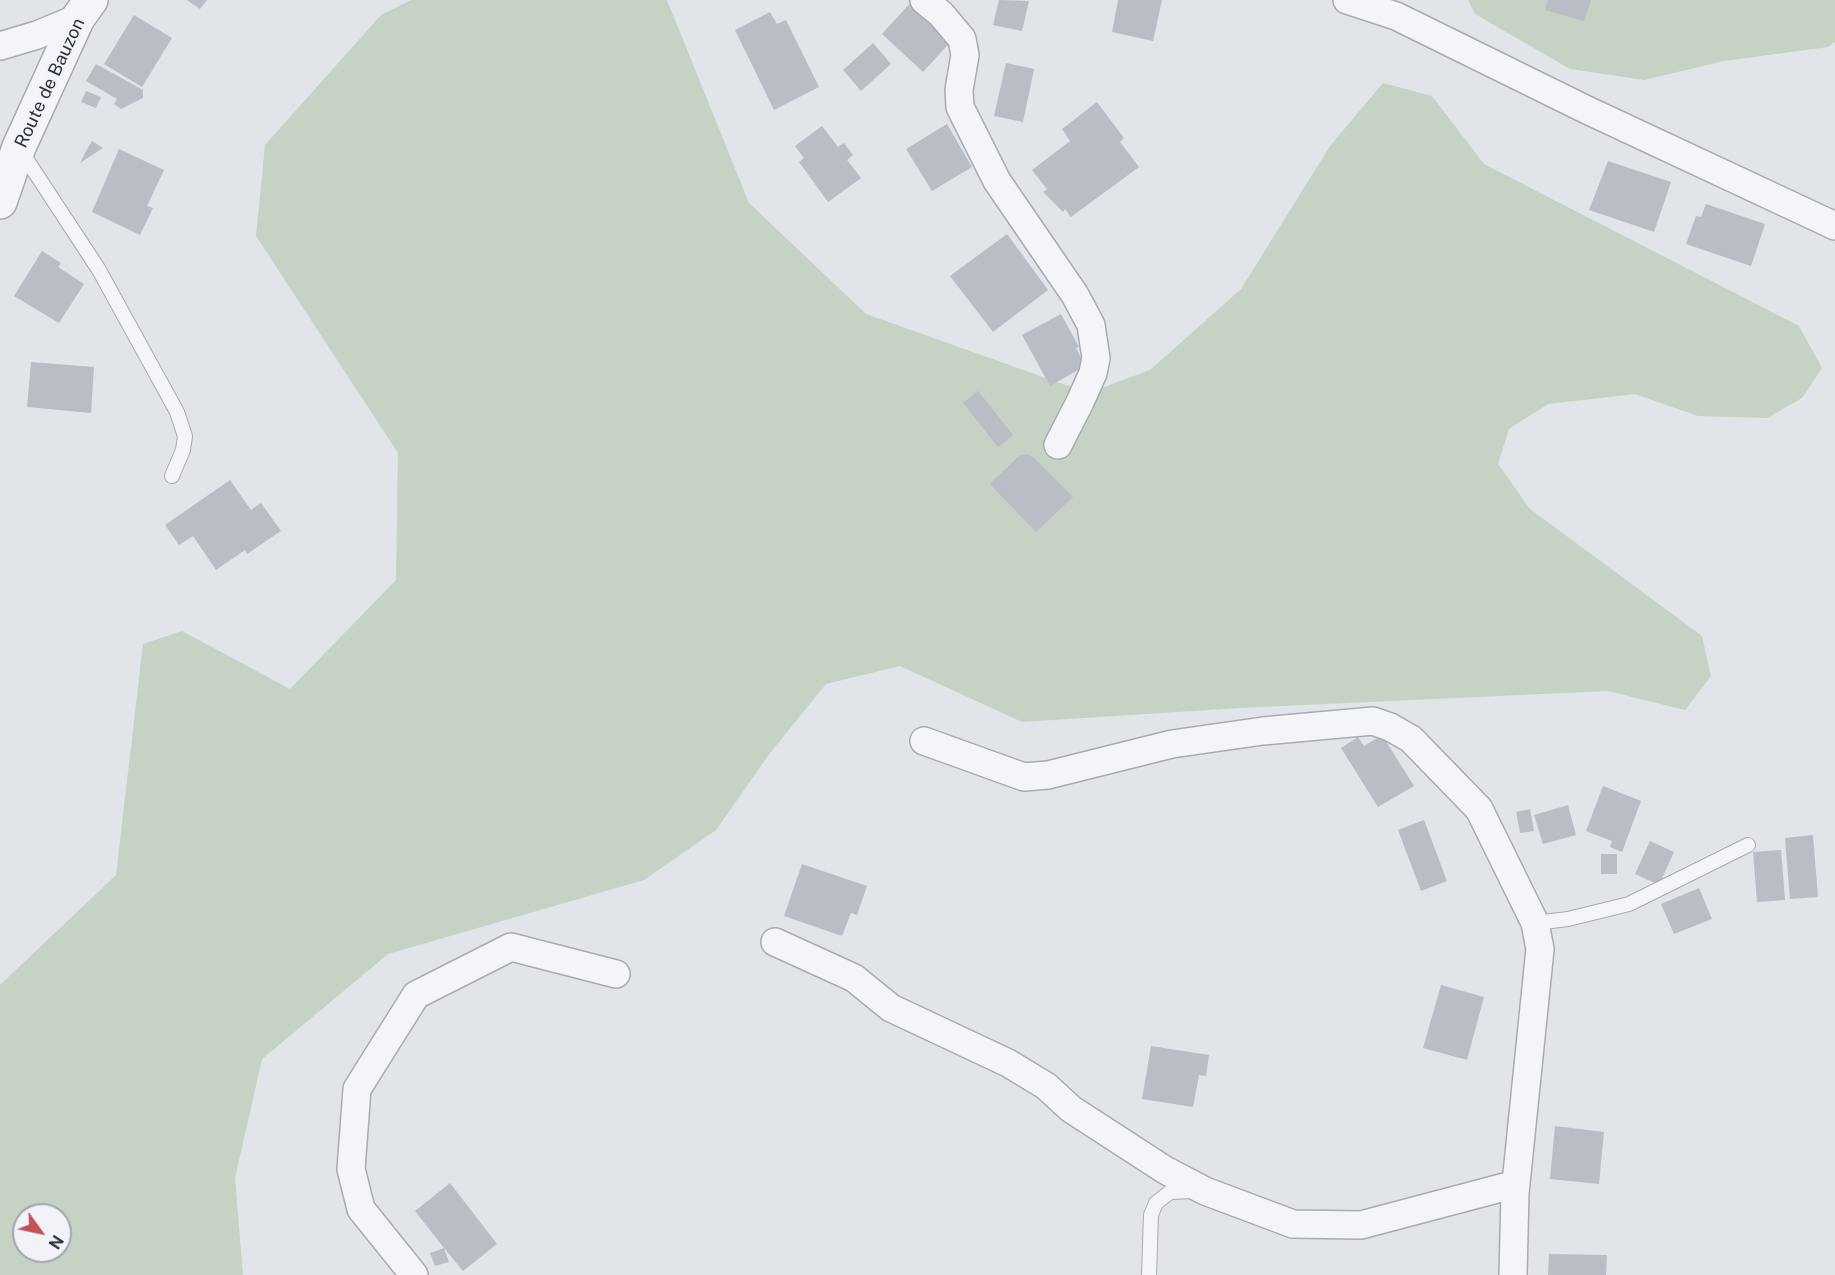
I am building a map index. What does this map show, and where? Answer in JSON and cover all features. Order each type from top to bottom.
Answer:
[{"type":"street","points":[[924,0],[941,14],[962,39],[965,55],[959,90],[960,107],[997,181],[1075,295],[1091,325],[1096,358],[1093,373],[1058,445]]},
{"type":"street","points":[[1347,0],[1396,16],[1587,110],[1835,226]]},
{"type":"street","points":[[0,46],[37,35],[85,9]]},
{"type":"street","name":"Route de Bauzon","points":[[0,202],[19,147],[85,9]]},
{"type":"street","points":[[924,741],[1024,777],[1048,775],[1172,744],[1263,730],[1373,721],[1390,727],[1411,739],[1479,808],[1535,923],[1540,949],[1516,1184],[1513,1275]]},
{"type":"street","points":[[774,942],[854,978],[891,1008],[1008,1064],[1046,1086],[1071,1109],[1156,1164],[1205,1191],[1293,1224],[1361,1225],[1516,1184]]},
{"type":"street","points":[[414,1275],[361,1209],[351,1169],[357,1089],[416,995],[511,947],[616,974]]},
{"type":"lane","points":[[19,147],[99,270],[177,411],[184,436],[183,450],[172,476]]},
{"type":"lane","points":[[1535,923],[1568,919],[1629,904],[1748,845]]},
{"type":"lane","points":[[1149,1275],[1151,1215],[1156,1203],[1170,1192],[1205,1191]]},
{"type":"green space","points":[[411,0],[667,0],[749,203],[866,314],[1088,393],[1150,370],[1241,289],[1330,146],[1383,83],[1432,96],[1484,164],[1799,326],[1822,368],[1802,398],[1767,418],[1698,416],[1635,394],[1548,404],[1509,429],[1498,464],[1530,509],[1702,636],[1711,676],[1685,710],[1608,691],[1239,708],[1022,722],[900,666],[826,684],[770,753],[716,830],[644,880],[388,954],[262,1059],[235,1178],[243,1275],[0,1275],[0,985],[116,875],[143,644],[182,631],[290,689],[396,580],[398,453],[256,236],[265,145],[381,15]]},
{"type":"green space","points":[[1468,0],[1835,0],[1835,42],[1828,47],[1724,61],[1644,80],[1570,69],[1475,14]]},
{"type":"building","points":[[187,0],[207,0],[200,9]]},
{"type":"building","points":[[913,0],[954,38],[923,72],[882,34]]},
{"type":"building","points":[[999,0],[1029,1],[1022,31],[993,25]]},
{"type":"building","points":[[1118,0],[1162,0],[1153,41],[1112,32]]},
{"type":"building","points":[[1548,0],[1591,0],[1584,21],[1545,10]]},
{"type":"building","points":[[770,12],[777,24],[786,20],[819,87],[774,110],[735,30]]},
{"type":"building","points":[[134,15],[172,38],[142,87],[104,64]]},
{"type":"building","points":[[873,43],[891,64],[861,91],[843,70]]},
{"type":"building","points":[[1006,63],[1034,69],[1023,122],[994,116]]},
{"type":"building","points":[[96,64],[143,90],[143,98],[121,109],[114,104],[117,99],[86,81]]},
{"type":"building","points":[[86,91],[101,97],[96,108],[81,102]]},
{"type":"building","points":[[1097,102],[1124,138],[1120,142],[1139,167],[1071,217],[1065,209],[1063,212],[1043,192],[1047,189],[1032,170],[1070,141],[1062,129]]},
{"type":"building","points":[[947,124],[972,167],[932,191],[906,149]]},
{"type":"building","points":[[822,126],[838,147],[844,143],[853,155],[847,160],[861,178],[828,202],[799,162],[804,158],[795,146]]},
{"type":"building","points":[[92,141],[103,148],[80,163],[86,151]]},
{"type":"building","points":[[119,149],[164,170],[147,206],[153,208],[140,235],[92,212]]},
{"type":"building","points":[[1608,161],[1671,182],[1654,232],[1589,210]]},
{"type":"building","points":[[1706,204],[1765,224],[1751,266],[1686,244],[1696,216],[1701,217]]},
{"type":"building","points":[[1007,234],[1048,290],[993,332],[950,276]]},
{"type":"building","points":[[42,251],[61,263],[58,267],[84,284],[59,323],[14,296]]},
{"type":"building","points":[[1061,314],[1079,347],[1076,348],[1085,366],[1050,386],[1022,335]]},
{"type":"building","points":[[31,362],[94,367],[91,413],[27,407]]},
{"type":"building","points":[[978,391],[1013,435],[998,447],[963,403]]},
{"type":"building","points":[[1027,454],[1033,457],[1073,497],[1036,532],[990,484],[1019,456]]},
{"type":"building","points":[[230,480],[251,510],[261,503],[281,531],[247,554],[245,550],[216,570],[193,536],[179,545],[165,525]]},
{"type":"building","points":[[1382,735],[1414,786],[1378,807],[1341,748],[1358,737],[1364,746]]},
{"type":"building","points":[[1603,786],[1641,801],[1622,852],[1610,847],[1612,841],[1586,831]]},
{"type":"building","points":[[1568,805],[1576,835],[1543,844],[1534,815]]},
{"type":"building","points":[[1530,809],[1534,831],[1520,833],[1516,812]]},
{"type":"building","points":[[1424,820],[1447,881],[1421,891],[1398,830]]},
{"type":"building","points":[[1813,835],[1818,897],[1790,899],[1785,838]]},
{"type":"building","points":[[1650,841],[1674,852],[1659,885],[1635,874]]},
{"type":"building","points":[[1781,850],[1785,900],[1757,902],[1753,852]]},
{"type":"building","points":[[1601,854],[1617,854],[1617,874],[1601,874]]},
{"type":"building","points":[[802,864],[867,886],[857,915],[851,913],[842,936],[784,916]]},
{"type":"building","points":[[1699,888],[1712,919],[1674,934],[1661,904]]},
{"type":"building","points":[[1441,985],[1484,997],[1467,1060],[1423,1048]]},
{"type":"building","points":[[1151,1046],[1209,1055],[1206,1076],[1199,1075],[1193,1107],[1142,1099]]},
{"type":"building","points":[[1555,1126],[1604,1132],[1599,1184],[1550,1179]]},
{"type":"building","points":[[450,1183],[497,1244],[463,1271],[415,1211]]},
{"type":"building","points":[[444,1248],[449,1262],[435,1266],[430,1253]]},
{"type":"building","points":[[1549,1254],[1607,1255],[1606,1275],[1548,1275]]}]
